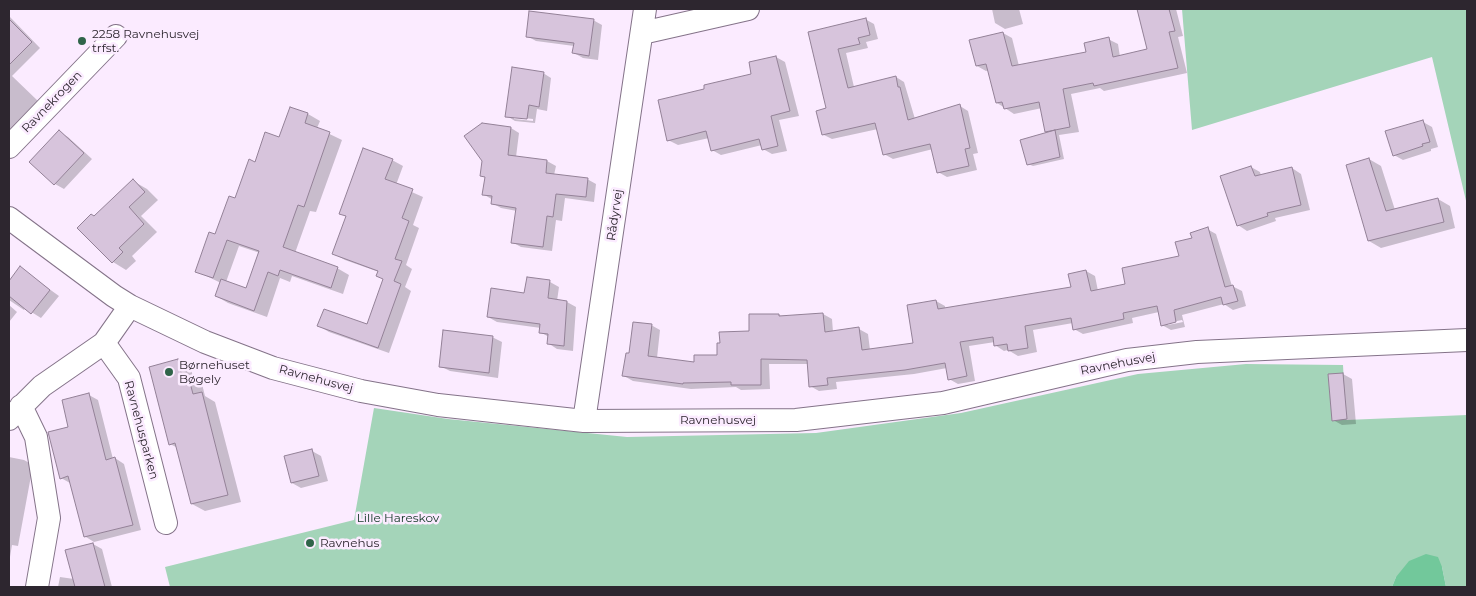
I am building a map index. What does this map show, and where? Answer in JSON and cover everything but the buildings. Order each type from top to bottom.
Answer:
[{"type":"street","name":"Rådyrvej","points":[[584,421],[645,9]]},
{"type":"street","points":[[642,33],[748,9]]},
{"type":"street","name":"Ravnekrogen","points":[[9,147],[116,36]]},
{"type":"street","name":"Ravnehusvej","points":[[9,218],[130,306],[205,342],[273,368],[361,391],[438,405],[584,421],[796,420],[943,403],[1127,360],[1197,352],[1467,340]]},
{"type":"street","points":[[37,587],[49,518],[36,438],[15,412],[42,386],[104,343],[130,306]]},
{"type":"street","name":"Ravnehusparken","points":[[104,343],[129,378],[166,523]]},
{"type":"green space","points":[[1182,9],[1467,9],[1467,205],[1432,57],[1192,130]]},
{"type":"green space","name":"Lille Hareskov","points":[[1246,364],[1343,365],[1346,420],[1467,415],[1467,587],[1446,587],[1442,567],[1396,577],[1392,587],[170,587],[165,567],[354,520],[374,408],[448,419],[627,437],[816,433],[961,413],[1138,374]]},
{"type":"shaded area","points":[[1426,554],[1438,557],[1446,587],[1392,587],[1396,577],[1409,561]]},
{"type":"place","name":"2258 Ravnehusvej trfst.","points":[[82,41]]},
{"type":"place","name":"Børnehuset Bøgely","points":[[169,372]]},
{"type":"place","name":"Ravnehus","points":[[310,543]]}]
